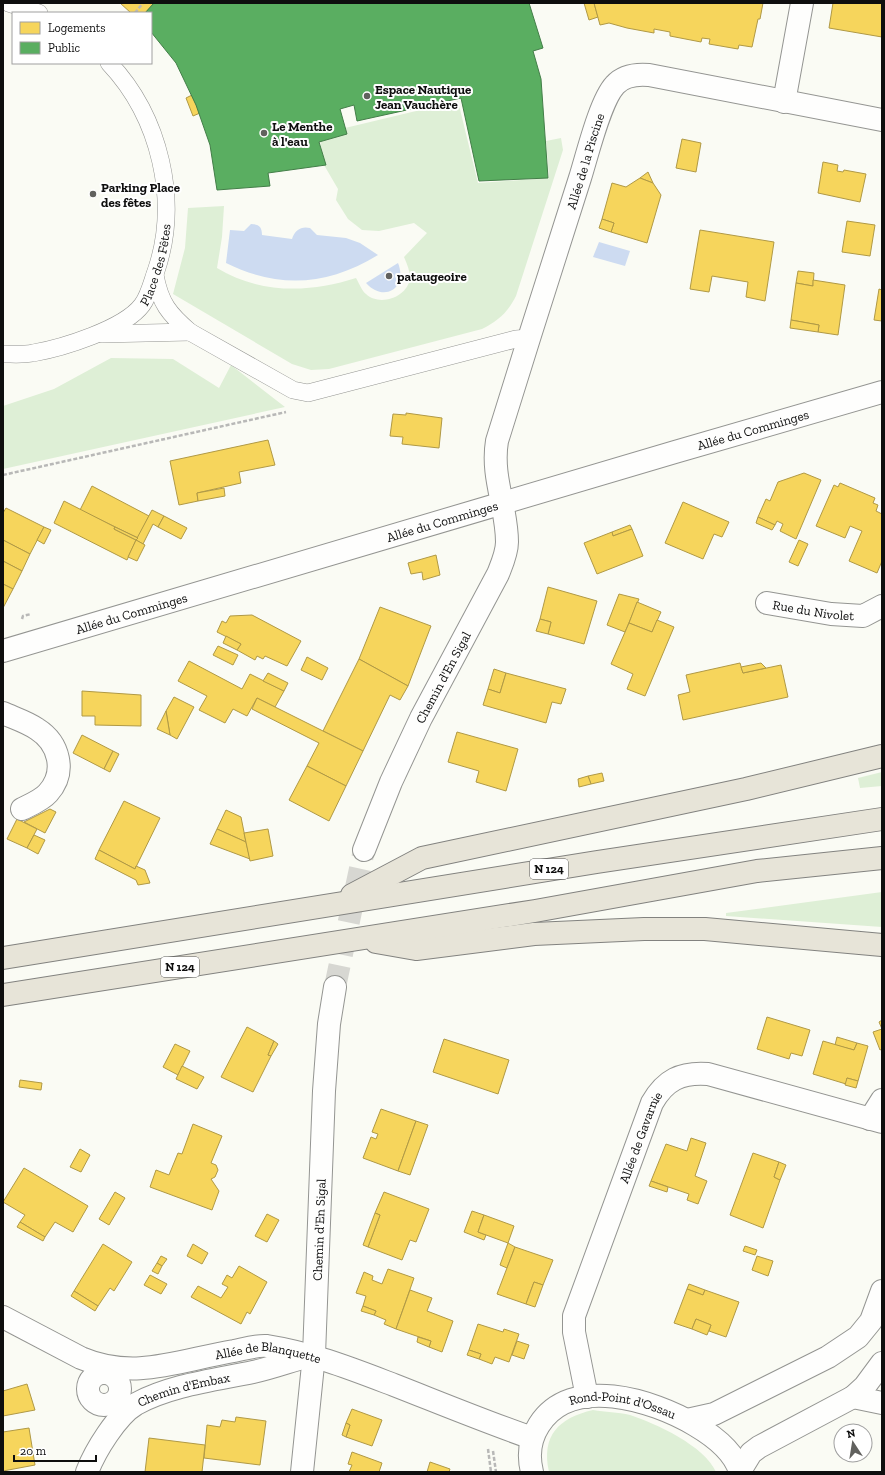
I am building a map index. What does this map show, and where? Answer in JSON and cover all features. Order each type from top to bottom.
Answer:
[{"type":"highway","points":[[337,903],[422,858],[746,789],[882,756]]},
{"type":"highway","name":"N 124","points":[[3,958],[760,836],[882,819]]},
{"type":"highway","name":"N 124","points":[[3,995],[535,911],[757,871],[882,858]]},
{"type":"highway","points":[[358,939],[416,949],[534,934],[644,929],[705,929],[882,945]]},
{"type":"street","points":[[784,102],[802,3]]},
{"type":"street","name":"Allée de la Piscine","points":[[499,495],[494,463],[497,441],[605,102],[616,84],[631,76],[648,75],[882,120]]},
{"type":"street","name":"Allée du Comminges","points":[[3,651],[499,495],[882,392]]},
{"type":"street","name":"Chemin d'En Sigal","points":[[364,850],[391,782],[421,718],[498,574],[507,543],[506,525],[499,495]]},
{"type":"street","name":"Rue du Nivolet","points":[[766,603],[830,614],[863,616],[882,606]]},
{"type":"street","points":[[3,713],[36,728],[45,735],[54,747],[59,758],[59,770],[56,782],[48,794],[22,809]]},
{"type":"street","name":"Chemin d'En Sigal","points":[[302,1472],[314,1355],[324,1091],[329,1024],[335,988]]},
{"type":"street","name":"Allée de Gavarnie","points":[[587,1396],[574,1332],[574,1316],[652,1103],[664,1085],[686,1075],[708,1074],[876,1121],[882,1100]]},
{"type":"street","points":[[687,1420],[714,1414],[828,1356],[858,1337],[871,1321],[882,1291]]},
{"type":"street","name":"Allée de Blanquette","points":[[3,1317],[100,1368],[158,1368],[223,1353],[265,1346],[314,1355],[532,1438]]},
{"type":"street","name":"Chemin d'Embax","points":[[87,1472],[92,1460],[116,1424],[119,1401],[178,1389],[209,1380],[254,1372],[314,1355]]},
{"type":"street","points":[[740,1472],[750,1454],[759,1447],[853,1398],[865,1386],[882,1363]]},
{"type":"street","points":[[100,1368],[114,1376],[119,1383],[119,1401],[93,1401],[89,1394],[88,1386],[100,1368]]},
{"type":"street","name":"Rond-Point d'Ossau","points":[[532,1472],[530,1454],[532,1438],[541,1422],[555,1409],[587,1396],[602,1396],[638,1401],[663,1408],[687,1420],[709,1433],[722,1445],[734,1460],[740,1472]]},
{"type":"street","points":[[853,1398],[882,1403]]},
{"type":"lane","points":[[8,3],[36,12]]},
{"type":"lane","name":"Place des Fêtes","points":[[3,354],[31,354],[50,350],[96,334],[133,315],[143,305],[155,275],[160,260],[166,221],[159,153],[143,112],[132,93],[110,64]]},
{"type":"lane","points":[[155,275],[158,293],[165,306],[173,318],[190,332],[293,390],[301,393],[315,393],[516,339],[529,338]]},
{"type":"lane","points":[[96,334],[190,332]]},
{"type":"path","points":[[136,12],[143,3]]},
{"type":"path","points":[[3,475],[298,410],[301,393]]},
{"type":"green space","points":[[458,101],[478,183],[549,178],[546,141],[561,138],[563,150],[516,296],[510,307],[493,323],[482,329],[329,369],[311,370],[292,364],[173,294],[185,248],[188,208],[224,206],[222,237],[217,268],[233,277],[268,287],[285,288],[321,286],[356,278],[363,291],[372,298],[386,300],[399,295],[408,285],[410,278],[409,270],[404,257],[427,233],[414,223],[379,231],[362,230],[348,219],[336,200],[338,189],[324,165],[320,140],[342,134],[345,128]]},
{"type":"green space","points":[[111,358],[173,359],[219,388],[231,365],[285,407],[3,469],[3,406],[54,389]]},
{"type":"green space","points":[[882,772],[882,786],[860,788],[858,778]]},
{"type":"green space","points":[[882,892],[882,927],[726,916],[726,913]]},
{"type":"green space","points":[[593,1410],[630,1415],[665,1430],[691,1445],[701,1453],[710,1462],[716,1472],[549,1472],[547,1459],[548,1448],[550,1438],[555,1430],[562,1423],[571,1418],[581,1413]]},
{"type":"water","points":[[251,224],[260,226],[262,235],[292,239],[299,229],[310,228],[317,235],[346,238],[360,243],[378,255],[340,273],[321,278],[284,280],[265,277],[226,263],[230,230],[244,231]]},
{"type":"water","points":[[599,242],[630,251],[625,266],[593,257]]},
{"type":"water","name":"pataugeoire","points":[[398,263],[400,279],[397,286],[392,290],[380,292],[373,289],[366,283]]},
{"type":"building: Logements","points":[[120,3],[154,3],[146,12],[130,12]]},
{"type":"building: Logements","points":[[584,3],[594,3],[598,17],[589,20]]},
{"type":"building: Logements","points":[[594,3],[763,3],[752,47],[739,45],[738,49],[709,44],[710,39],[702,38],[701,42],[670,36],[670,32],[654,29],[654,33],[609,23],[600,25]]},
{"type":"building: Logements","points":[[833,3],[882,3],[882,37],[829,28]]},
{"type":"building: Logements","points":[[192,95],[200,113],[193,116],[186,98]]},
{"type":"building: Logements","points":[[682,139],[701,143],[696,172],[676,168]]},
{"type":"building: Logements","points":[[823,162],[838,165],[837,171],[843,172],[844,170],[866,174],[860,202],[818,193]]},
{"type":"building: Logements","points":[[648,172],[653,183],[640,178]]},
{"type":"building: Logements","points":[[640,178],[653,183],[661,195],[647,243],[611,232],[614,223],[602,219],[612,183],[626,187]]},
{"type":"building: Logements","points":[[602,219],[614,223],[611,232],[599,228]]},
{"type":"building: Logements","points":[[847,221],[875,225],[870,256],[842,252]]},
{"type":"building: Logements","points":[[700,230],[774,242],[765,301],[746,297],[748,282],[712,276],[709,292],[690,289]]},
{"type":"building: Logements","points":[[798,271],[814,273],[813,286],[796,283]]},
{"type":"building: Logements","points":[[813,280],[845,285],[838,335],[818,332],[819,325],[791,320],[796,283],[813,286]]},
{"type":"building: Logements","points":[[879,289],[882,290],[882,321],[874,320]]},
{"type":"building: Logements","points":[[791,320],[819,325],[818,332],[790,328]]},
{"type":"building: Logements","points":[[406,413],[442,418],[439,448],[402,444],[403,437],[390,436],[393,414],[406,415]]},
{"type":"building: Logements","points":[[268,440],[275,465],[239,472],[241,483],[197,493],[198,501],[179,505],[170,461]]},
{"type":"building: Logements","points":[[804,473],[821,480],[796,539],[780,531],[783,524],[777,521],[775,525],[758,517],[766,499],[770,501],[778,482]]},
{"type":"building: Logements","points":[[840,483],[875,498],[873,503],[878,505],[876,511],[882,514],[882,561],[877,573],[849,561],[862,531],[850,526],[845,538],[816,526],[834,485],[838,487]]},
{"type":"building: Logements","points":[[92,486],[149,516],[138,538],[80,510]]},
{"type":"building: Logements","points":[[224,488],[225,496],[198,501],[197,493]]},
{"type":"building: Logements","points":[[64,501],[115,527],[114,529],[136,540],[127,560],[54,523]]},
{"type":"building: Logements","points":[[683,502],[729,522],[722,537],[714,534],[703,559],[665,543]]},
{"type":"building: Logements","points":[[6,508],[44,527],[30,554],[3,540],[3,513]]},
{"type":"building: Logements","points":[[152,510],[164,516],[158,527],[153,524],[143,544],[136,540]]},
{"type":"building: Logements","points":[[164,516],[187,528],[181,539],[158,527]]},
{"type":"building: Logements","points":[[758,517],[775,525],[772,530],[756,523]]},
{"type":"building: Logements","points":[[630,525],[632,529],[613,536],[612,532]]},
{"type":"building: Logements","points":[[44,527],[51,530],[44,544],[37,540]]},
{"type":"building: Logements","points":[[115,527],[138,538],[136,540],[114,529]]},
{"type":"building: Logements","points":[[632,529],[643,556],[597,574],[584,543],[612,532],[613,536]]},
{"type":"building: Logements","points":[[3,540],[30,554],[22,571],[3,561]]},
{"type":"building: Logements","points":[[136,540],[145,545],[137,561],[128,557]]},
{"type":"building: Logements","points":[[799,540],[808,544],[798,566],[789,562]]},
{"type":"building: Logements","points":[[436,555],[440,575],[423,580],[422,572],[411,574],[408,563]]},
{"type":"building: Logements","points":[[3,561],[22,571],[13,589],[3,584]]},
{"type":"building: Logements","points":[[3,584],[13,589],[3,608]]},
{"type":"building: Logements","points":[[548,587],[597,601],[584,644],[548,634],[551,622],[540,619]]},
{"type":"building: Logements","points":[[619,594],[639,599],[625,632],[607,625]]},
{"type":"building: Logements","points":[[637,602],[661,612],[652,632],[629,623]]},
{"type":"building: Logements","points":[[380,607],[431,626],[408,686],[359,659]]},
{"type":"building: Logements","points":[[252,615],[301,641],[287,666],[265,656],[263,659],[257,656],[255,660],[237,650],[241,644],[217,632],[222,621],[226,623],[230,616]]},
{"type":"building: Logements","points":[[540,619],[551,622],[548,634],[536,631]]},
{"type":"building: Logements","points":[[657,620],[674,627],[645,696],[627,689],[633,674],[611,664],[629,623],[652,632]]},
{"type":"building: Logements","points":[[226,636],[241,644],[237,650],[223,643]]},
{"type":"building: Logements","points":[[218,646],[238,655],[233,665],[213,655]]},
{"type":"building: Logements","points":[[307,657],[328,668],[322,680],[301,670]]},
{"type":"building: Logements","points":[[359,659],[408,686],[400,700],[390,695],[363,751],[323,731]]},
{"type":"building: Logements","points":[[189,661],[242,689],[250,674],[284,691],[275,707],[257,698],[247,716],[233,709],[225,723],[199,710],[207,696],[178,681]]},
{"type":"building: Logements","points":[[740,663],[743,673],[781,665],[788,697],[683,720],[678,695],[690,692],[686,675]]},
{"type":"building: Logements","points":[[761,663],[766,668],[743,673],[741,667]]},
{"type":"building: Logements","points":[[494,669],[506,673],[500,693],[488,689]]},
{"type":"building: Logements","points":[[268,673],[288,683],[284,691],[263,681]]},
{"type":"building: Logements","points":[[506,673],[566,689],[561,704],[552,702],[546,723],[483,705],[488,689],[500,693]]},
{"type":"building: Logements","points":[[82,691],[141,695],[141,726],[95,725],[95,716],[82,716]]},
{"type":"building: Logements","points":[[174,697],[194,707],[177,739],[170,735],[166,711]]},
{"type":"building: Logements","points":[[257,698],[363,751],[346,786],[307,766],[319,743],[252,709]]},
{"type":"building: Logements","points":[[166,711],[170,735],[157,729]]},
{"type":"building: Logements","points":[[457,732],[518,749],[506,791],[476,782],[479,771],[448,762]]},
{"type":"building: Logements","points":[[82,735],[113,751],[104,769],[73,753]]},
{"type":"building: Logements","points":[[113,751],[119,754],[110,772],[104,769]]},
{"type":"building: Logements","points":[[307,766],[346,786],[329,821],[289,800]]},
{"type":"building: Logements","points":[[602,773],[604,781],[591,784],[588,776]]},
{"type":"building: Logements","points":[[588,776],[591,784],[579,787],[578,779]]},
{"type":"building: Logements","points":[[124,801],[160,818],[135,869],[99,850]]},
{"type":"building: Logements","points":[[50,809],[56,812],[45,833],[24,822]]},
{"type":"building: Logements","points":[[226,810],[241,817],[246,842],[217,829]]},
{"type":"building: Logements","points":[[17,819],[37,829],[27,848],[7,839]]},
{"type":"building: Logements","points":[[217,829],[246,842],[250,859],[210,844]]},
{"type":"building: Logements","points":[[268,829],[273,856],[250,861],[244,833]]},
{"type":"building: Logements","points":[[34,835],[45,840],[38,854],[27,848]]},
{"type":"building: Logements","points":[[99,850],[135,869],[136,866],[145,870],[150,883],[138,885],[136,880],[95,859]]},
{"type":"building: Logements","points":[[767,1017],[810,1030],[802,1056],[791,1053],[789,1059],[757,1049]]},
{"type":"building: Logements","points":[[882,1020],[882,1029],[879,1022]]},
{"type":"building: Logements","points":[[247,1027],[274,1041],[268,1055],[271,1056],[253,1092],[221,1077]]},
{"type":"building: Logements","points":[[882,1029],[882,1049],[880,1050],[873,1032]]},
{"type":"building: Logements","points":[[837,1037],[857,1043],[854,1050],[835,1045]]},
{"type":"building: Logements","points":[[444,1039],[509,1060],[498,1094],[433,1072]]},
{"type":"building: Logements","points":[[274,1041],[278,1044],[271,1056],[268,1055]]},
{"type":"building: Logements","points":[[823,1041],[854,1050],[857,1043],[868,1046],[858,1081],[847,1078],[846,1084],[813,1074]]},
{"type":"building: Logements","points":[[175,1044],[190,1051],[178,1075],[163,1067]]},
{"type":"building: Logements","points":[[182,1066],[204,1077],[197,1089],[176,1079]]},
{"type":"building: Logements","points":[[847,1078],[858,1081],[856,1088],[845,1085]]},
{"type":"building: Logements","points":[[20,1080],[42,1083],[41,1090],[19,1087]]},
{"type":"building: Logements","points":[[381,1109],[416,1121],[398,1171],[363,1158],[371,1137],[376,1139],[378,1134],[372,1132]]},
{"type":"building: Logements","points":[[416,1121],[428,1125],[410,1175],[398,1171]]},
{"type":"building: Logements","points":[[193,1124],[222,1136],[211,1163],[216,1165],[218,1170],[215,1177],[211,1179],[219,1191],[212,1210],[150,1187],[156,1170],[169,1175],[178,1153],[182,1154]]},
{"type":"building: Logements","points":[[691,1138],[706,1143],[695,1176],[707,1181],[698,1204],[687,1200],[689,1194],[651,1181],[666,1144],[687,1151]]},
{"type":"building: Logements","points":[[80,1149],[90,1155],[81,1172],[70,1167]]},
{"type":"building: Logements","points":[[753,1153],[779,1162],[774,1177],[780,1180],[763,1228],[730,1215]]},
{"type":"building: Logements","points":[[779,1162],[786,1165],[780,1180],[774,1177]]},
{"type":"building: Logements","points":[[24,1168],[88,1206],[73,1232],[55,1222],[45,1237],[20,1222],[25,1215],[3,1202]]},
{"type":"building: Logements","points":[[651,1181],[668,1187],[667,1192],[649,1186]]},
{"type":"building: Logements","points":[[115,1192],[125,1198],[109,1225],[99,1219]]},
{"type":"building: Logements","points":[[384,1192],[429,1209],[416,1242],[410,1240],[402,1260],[368,1247],[380,1215],[375,1213]]},
{"type":"building: Logements","points":[[472,1211],[484,1215],[478,1232],[486,1235],[484,1240],[464,1232]]},
{"type":"building: Logements","points":[[375,1213],[380,1215],[368,1247],[363,1245]]},
{"type":"building: Logements","points":[[267,1214],[279,1220],[267,1242],[255,1236]]},
{"type":"building: Logements","points":[[484,1215],[514,1226],[508,1243],[478,1232]]},
{"type":"building: Logements","points":[[20,1222],[45,1237],[43,1241],[17,1227]]},
{"type":"building: Logements","points":[[508,1243],[515,1247],[507,1268],[500,1265]]},
{"type":"building: Logements","points":[[103,1244],[132,1262],[114,1291],[110,1288],[98,1306],[74,1291]]},
{"type":"building: Logements","points":[[193,1244],[208,1253],[202,1264],[187,1256]]},
{"type":"building: Logements","points":[[745,1246],[757,1250],[755,1255],[743,1251]]},
{"type":"building: Logements","points":[[515,1247],[553,1260],[543,1285],[534,1282],[526,1304],[497,1294]]},
{"type":"building: Logements","points":[[161,1256],[167,1259],[162,1266],[157,1263]]},
{"type":"building: Logements","points":[[757,1256],[773,1261],[768,1276],[752,1270]]},
{"type":"building: Logements","points":[[157,1263],[162,1266],[158,1274],[152,1271]]},
{"type":"building: Logements","points":[[239,1266],[267,1282],[250,1314],[247,1312],[241,1324],[191,1297],[198,1286],[221,1298],[228,1287],[222,1284],[227,1275],[232,1278]]},
{"type":"building: Logements","points":[[388,1269],[414,1278],[396,1329],[384,1324],[386,1320],[374,1315],[376,1311],[363,1306],[366,1296],[356,1293],[364,1272],[373,1276],[372,1280],[382,1284]]},
{"type":"building: Logements","points":[[150,1275],[167,1284],[161,1294],[144,1285]]},
{"type":"building: Logements","points":[[534,1282],[543,1285],[535,1307],[526,1304]]},
{"type":"building: Logements","points":[[689,1284],[705,1290],[703,1295],[687,1289]]},
{"type":"building: Logements","points":[[687,1289],[703,1295],[705,1290],[739,1302],[726,1337],[709,1331],[711,1325],[696,1319],[692,1329],[674,1323]]},
{"type":"building: Logements","points":[[410,1290],[432,1298],[427,1311],[453,1321],[442,1352],[429,1347],[431,1341],[396,1329]]},
{"type":"building: Logements","points":[[74,1291],[98,1306],[95,1311],[71,1296]]},
{"type":"building: Logements","points":[[363,1306],[376,1311],[374,1315],[361,1311]]},
{"type":"building: Logements","points":[[696,1319],[711,1325],[707,1335],[692,1329]]},
{"type":"building: Logements","points":[[478,1324],[503,1332],[504,1329],[519,1334],[509,1362],[495,1357],[492,1364],[479,1359],[481,1354],[469,1350]]},
{"type":"building: Logements","points":[[418,1337],[431,1341],[429,1347],[417,1342]]},
{"type":"building: Logements","points":[[517,1341],[529,1345],[524,1359],[512,1355]]},
{"type":"building: Logements","points":[[469,1350],[481,1354],[479,1359],[467,1355]]},
{"type":"building: Logements","points":[[27,1384],[35,1410],[3,1416],[3,1391]]},
{"type":"building: Logements","points":[[352,1409],[382,1420],[372,1446],[346,1437],[350,1425],[346,1423]]},
{"type":"building: Logements","points":[[236,1417],[266,1421],[260,1465],[204,1458],[207,1425],[220,1427],[222,1420],[235,1422]]},
{"type":"building: Logements","points":[[346,1423],[350,1425],[346,1437],[342,1435]]},
{"type":"building: Logements","points":[[29,1428],[35,1465],[3,1471],[3,1432]]},
{"type":"building: Logements","points":[[149,1438],[205,1445],[202,1472],[145,1472]]},
{"type":"building: Logements","points":[[352,1452],[382,1463],[379,1472],[349,1472],[352,1465],[348,1464]]},
{"type":"building: Logements","points":[[430,1462],[450,1469],[449,1472],[427,1472]]},
{"type":"building: Public","name":"Espace Nautique Jean Vauchère","points":[[154,3],[529,3],[543,48],[533,51],[541,79],[548,178],[479,181],[461,98],[357,121],[354,105],[340,109],[347,134],[319,142],[326,165],[268,173],[270,186],[217,190],[210,145],[196,105],[176,63],[152,33],[152,12],[146,12]]},
{"type":"tunnel","points":[[335,987],[364,850]]},
{"type":"place","name":"Espace Nautique Jean Vauchère","points":[[367,96]]},
{"type":"place","name":"Le Menthe à l'eau","points":[[264,133]]},
{"type":"place","name":"Parking Place des fêtes","points":[[93,194]]},
{"type":"place","name":"pataugeoire","points":[[389,276]]}]
